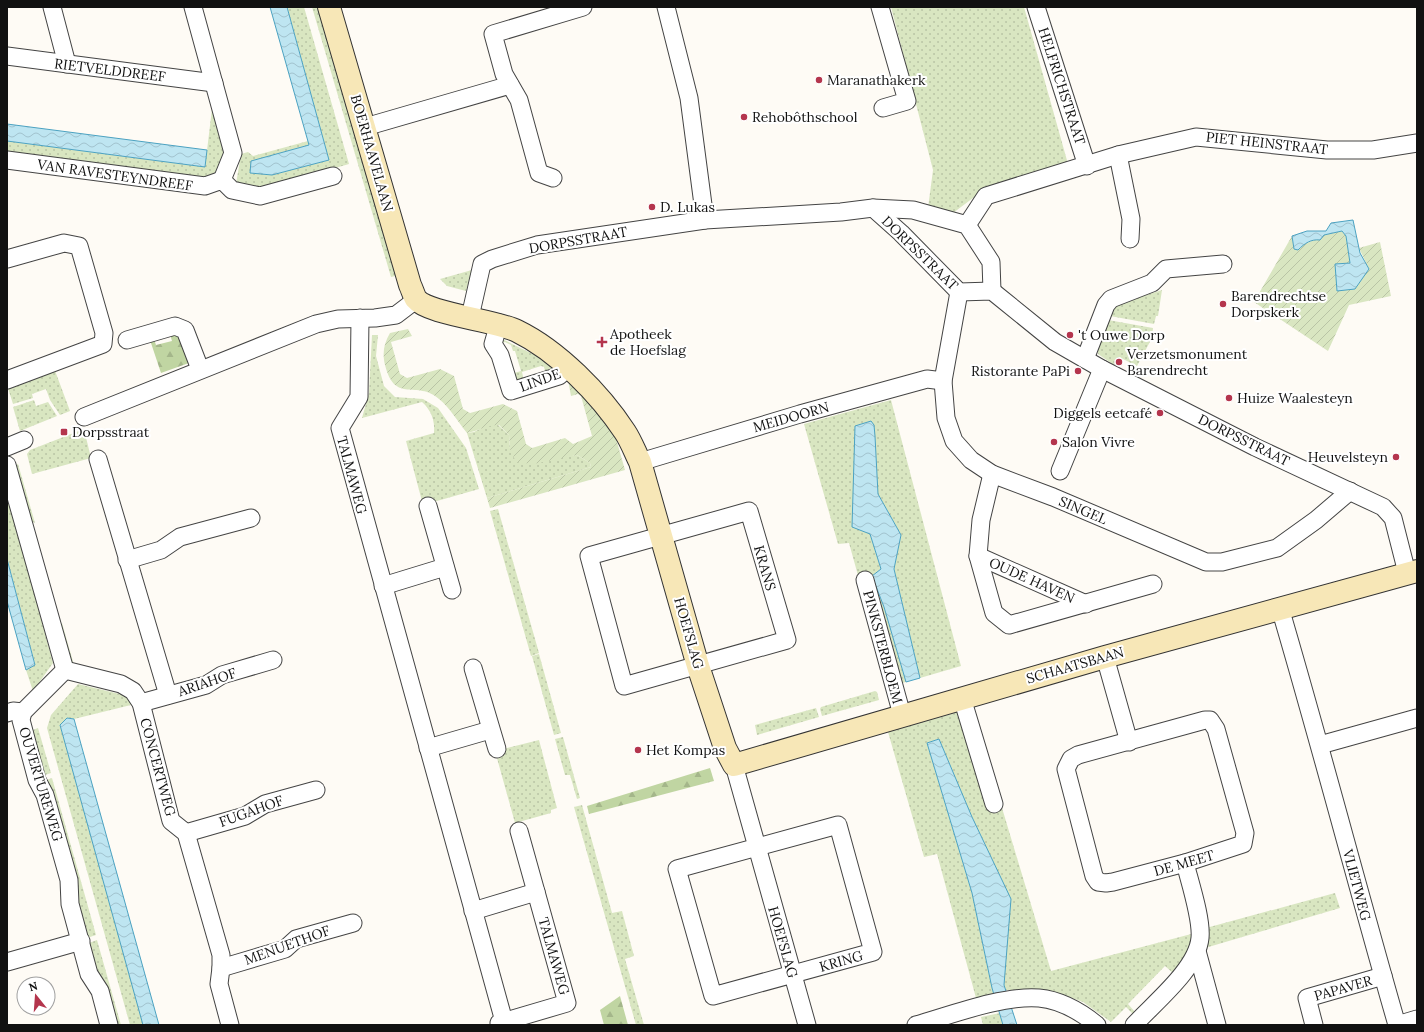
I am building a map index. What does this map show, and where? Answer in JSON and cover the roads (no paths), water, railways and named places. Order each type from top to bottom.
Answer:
[{"type":"street","points":[[52,7],[67,64]]},
{"type":"street","points":[[193,7],[233,153],[222,180],[232,190],[260,196],[333,176]]},
{"type":"street","name":"BOERHAAVELAAN","points":[[329,7],[410,285],[416,299]]},
{"type":"street","points":[[553,178],[539,173],[519,100],[504,74],[493,34],[583,7]]},
{"type":"street","points":[[666,7],[689,98],[705,220]]},
{"type":"street","points":[[880,7],[907,101],[883,108]]},
{"type":"street","name":"HELFRICHSTRAAT","points":[[1036,7],[1087,166]]},
{"type":"street","name":"RIETVELDDREEF","points":[[7,56],[214,83]]},
{"type":"street","points":[[365,127],[510,85]]},
{"type":"street","name":"PIET HEINSTRAAT","points":[[968,225],[986,196],[1087,166],[1118,155],[1196,137],[1214,137],[1327,150],[1373,150],[1417,143]]},
{"type":"street","points":[[1118,155],[1131,219],[1130,238]]},
{"type":"street","name":"VAN RAVESTEYNDREEF","points":[[7,160],[205,186],[222,180]]},
{"type":"street","name":"DORPSSTRAAT","points":[[873,208],[959,292],[992,291],[1054,342],[1102,369],[1255,447],[1383,507],[1392,518],[1412,572]]},
{"type":"street","name":"DORPSSTRAAT","points":[[470,317],[482,264],[492,259],[537,245],[705,220],[841,212],[873,208],[914,210],[968,225]]},
{"type":"street","points":[[968,225],[991,262],[992,291]]},
{"type":"street","points":[[7,259],[64,243],[79,246],[104,333],[103,344],[7,380]]},
{"type":"street","points":[[1085,359],[1106,305],[1111,299],[1152,283],[1166,269],[1223,264]]},
{"type":"street","name":"SINGEL","points":[[959,292],[943,381],[946,418],[954,441],[971,460],[992,474],[1053,497],[1206,562],[1222,562],[1277,548],[1316,520],[1350,491]]},
{"type":"street","points":[[84,417],[200,369],[316,324],[338,319],[396,315],[416,299],[434,310],[470,317]]},
{"type":"street","name":"HOEFSLAG","points":[[470,317],[499,323],[517,331],[542,345],[569,367],[611,413],[626,433],[640,462],[698,666],[725,748],[734,765],[807,1025]]},
{"type":"street","name":"TALMAWEG","points":[[360,318],[359,396],[340,428],[503,1023],[567,1003],[519,831]]},
{"type":"street","name":"LINDE","points":[[499,323],[493,344],[500,355],[511,391],[559,376],[569,367]]},
{"type":"street","points":[[127,340],[175,326],[185,330],[200,369]]},
{"type":"street","points":[[1060,471],[1102,369]]},
{"type":"street","name":"MEIDOORN","points":[[640,462],[800,414],[926,379],[943,381]]},
{"type":"street","points":[[7,447],[24,440]]},
{"type":"street","points":[[98,459],[168,695]]},
{"type":"street","points":[[7,465],[65,670]]},
{"type":"street","name":"OUDE HAVEN","points":[[992,474],[981,520],[978,556],[994,613],[1009,625],[1153,584]]},
{"type":"street","points":[[428,506],[452,590]]},
{"type":"street","name":"KRANS","points":[[749,511],[786,640],[624,686],[590,556],[662,536],[749,511]]},
{"type":"street","points":[[127,560],[161,550],[180,537],[251,518]]},
{"type":"street","name":"OUDE HAVEN","points":[[978,556],[1086,604]]},
{"type":"street","points":[[383,586],[445,567]]},
{"type":"street","name":"SCHAATSBAAN","points":[[734,765],[1105,657],[1412,572]]},
{"type":"street","name":"PINKSTERBLOEM","points":[[865,580],[902,715]]},
{"type":"street","name":"VLIETWEG","points":[[1280,608],[1320,745],[1363,907],[1397,1025],[1417,1019]]},
{"type":"street","points":[[1105,657],[1129,742]]},
{"type":"street","name":"ARIAHOF","points":[[141,703],[206,685],[222,675],[273,660]]},
{"type":"street","points":[[473,668],[490,730],[497,749]]},
{"type":"street","name":"CONCERTWEG","points":[[65,670],[121,684],[133,691],[141,703],[171,821],[186,833],[221,955],[219,984],[230,1025]]},
{"type":"street","name":"OUVERTUREWEG","points":[[65,670],[15,713],[21,720],[37,780],[45,795],[69,880],[70,904],[90,974],[100,990],[109,1025]]},
{"type":"street","points":[[962,698],[994,804]]},
{"type":"street","points":[[1320,745],[1417,718]]},
{"type":"street","name":"DE MEET","points":[[1205,720],[1210,720],[1216,728],[1245,833],[1244,844],[1185,863],[1106,883],[1098,882],[1094,876],[1066,769],[1071,759],[1078,755],[1129,742],[1205,720]]},
{"type":"street","points":[[428,748],[490,730]]},
{"type":"street","name":"FUGAHOF","points":[[186,833],[245,816],[265,804],[316,790]]},
{"type":"street","name":"KRING","points":[[838,825],[873,952],[713,996],[677,869],[756,847],[838,825]]},
{"type":"street","points":[[1134,1025],[1182,974],[1196,951],[1200,940],[1200,928],[1185,863]]},
{"type":"street","points":[[473,911],[536,892]]},
{"type":"street","name":"MENUETHOF","points":[[221,968],[285,949],[296,939],[353,923]]},
{"type":"street","points":[[7,962],[81,941]]},
{"type":"street","points":[[1196,951],[1217,1025]]},
{"type":"street","name":"PAPAVER","points":[[1314,1025],[1307,998],[1383,976]]},
{"type":"street","points":[[916,1025],[995,1003],[1015,999],[1041,998],[1053,1001],[1086,1016],[1097,1025]]},
{"type":"water","points":[[270,7],[287,7],[329,160],[272,175],[250,173],[251,161],[309,145]]},
{"type":"water","points":[[7,124],[207,150],[205,167],[7,141]]},
{"type":"water","points":[[1353,220],[1360,253],[1369,269],[1355,289],[1337,291],[1335,264],[1350,263],[1346,236],[1342,231],[1324,235],[1320,240],[1308,242],[1298,250],[1294,249],[1292,236],[1307,231],[1326,231],[1331,223]]},
{"type":"water","points":[[871,421],[874,425],[878,494],[901,535],[894,569],[920,678],[906,682],[884,607],[872,576],[881,569],[870,534],[852,527],[855,426]]},
{"type":"water","points":[[7,559],[35,665],[26,670],[7,601]]},
{"type":"water","points":[[67,718],[74,719],[159,1025],[143,1025],[60,725]]},
{"type":"water","points":[[939,739],[972,817],[1011,899],[1004,985],[1017,1025],[1003,1025],[992,988],[972,893],[927,743]]},
{"type":"place","name":"Maranathakerk","points":[[819,80]]},
{"type":"place","name":"Rehobôthschool","points":[[744,117]]},
{"type":"place","name":"D. Lukas","points":[[652,207]]},
{"type":"place","name":"Barendrechtse Dorpskerk","points":[[1223,304]]},
{"type":"place","name":"'t Ouwe Dorp","points":[[1070,335]]},
{"type":"place","name":"Apotheek de Hoefslag","points":[[602,342]]},
{"type":"place","name":"Verzetsmonument Barendrecht","points":[[1119,362]]},
{"type":"place","name":"Ristorante PaPi","points":[[1078,371]]},
{"type":"place","name":"Huize Waalesteyn","points":[[1229,398]]},
{"type":"place","name":"Diggels eetcafé","points":[[1160,413]]},
{"type":"place","name":"Dorpsstraat","points":[[64,432]]},
{"type":"place","name":"Salon Vivre","points":[[1054,442]]},
{"type":"place","name":"Heuvelsteyn","points":[[1396,457]]},
{"type":"place","name":"Het Kompas","points":[[638,750]]}]
